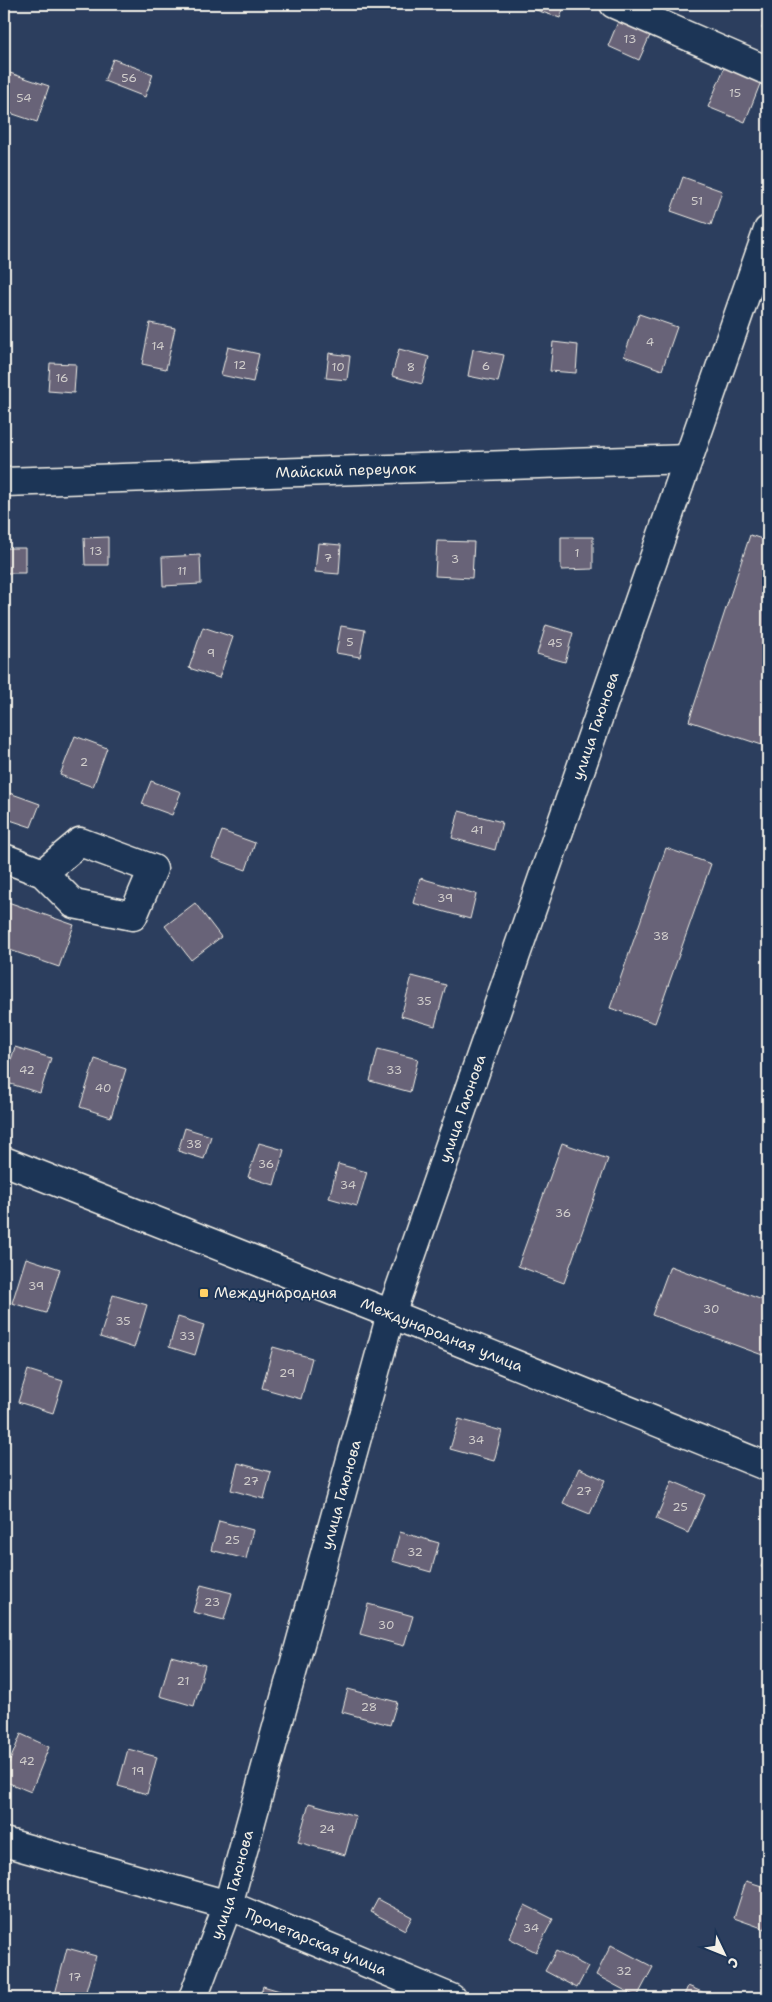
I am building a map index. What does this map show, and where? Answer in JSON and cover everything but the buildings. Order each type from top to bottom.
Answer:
[{"type":"street","points":[[614,4],[768,71]]},
{"type":"street","name":"улица Гаюнова","points":[[193,1998],[228,1905],[391,1314],[768,230]]},
{"type":"street","name":"Майский переулок","points":[[4,482],[688,459]]},
{"type":"street","points":[[4,858],[43,872]]},
{"type":"street","name":"Международная улица","points":[[4,1161],[391,1314],[768,1467]]},
{"type":"street","name":"Пролетарская улица","points":[[4,1842],[228,1905],[451,1998]]},
{"type":"place","name":"Международная","points":[[204,1293]]}]
